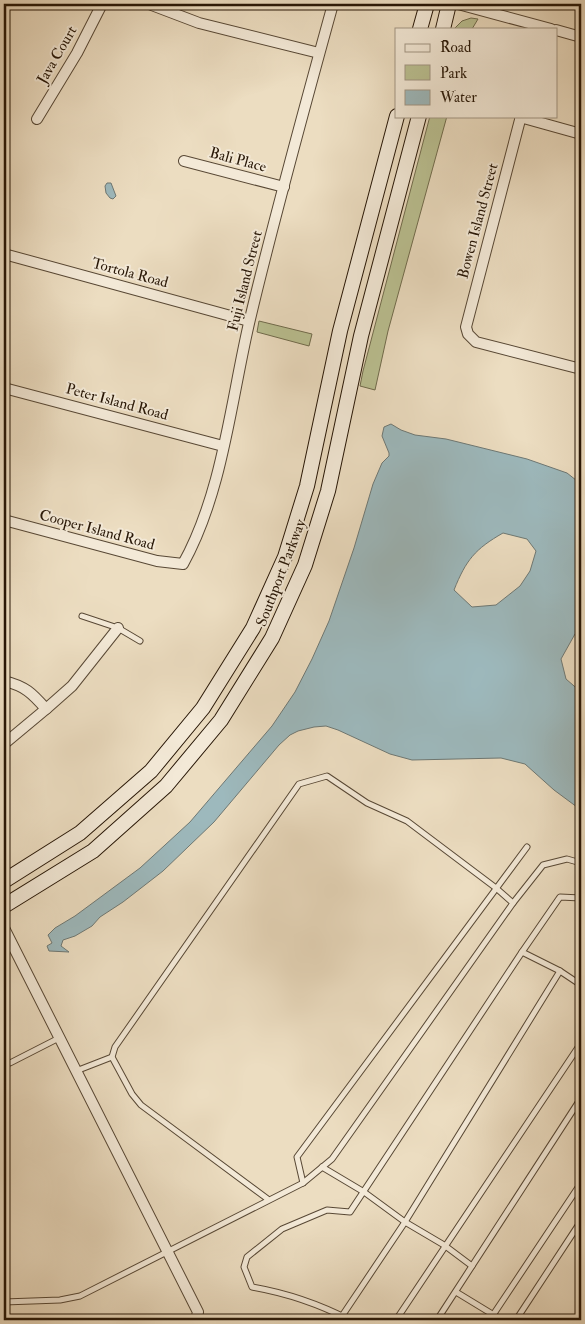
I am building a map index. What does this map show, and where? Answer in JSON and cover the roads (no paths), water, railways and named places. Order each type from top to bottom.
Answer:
[{"type":"main road","points":[[420,28],[427,4]]},
{"type":"main road","points":[[443,28],[450,4]]},
{"type":"main road","name":"Southport Parkway","points":[[4,881],[80,833],[151,772],[203,708],[253,628],[284,557],[307,486],[340,331],[396,118]]},
{"type":"main road","name":"Southport Parkway","points":[[4,906],[93,851],[166,786],[221,720],[272,638],[305,565],[328,491],[361,336],[419,118]]},
{"type":"street","name":"Java Court","points":[[37,119],[102,4]]},
{"type":"street","points":[[149,4],[199,23],[319,53]]},
{"type":"street","name":"Fuji Island Street","points":[[183,564],[194,544],[208,506],[223,446],[249,321],[333,4]]},
{"type":"street","points":[[458,4],[547,28]]},
{"type":"street","points":[[558,31],[581,37]]},
{"type":"street","name":"Bowen Island Street","points":[[521,118],[466,326],[468,334],[476,342],[581,369]]},
{"type":"street","points":[[525,118],[581,134]]},
{"type":"street","name":"Bali Place","points":[[184,162],[284,187]]},
{"type":"street","name":"Tortola Road","points":[[4,254],[249,321]]},
{"type":"street","name":"Peter Island Road","points":[[4,388],[223,446]]},
{"type":"street","name":"Cooper Island Road","points":[[4,520],[157,561],[183,564]]},
{"type":"street","points":[[4,744],[72,686],[118,628]]},
{"type":"street","points":[[4,681],[20,685],[46,709]]},
{"type":"street","points":[[4,928],[198,1312],[199,1319]]},
{"type":"lane","points":[[82,616],[118,628],[140,642]]},
{"type":"lane","points":[[268,1200],[141,1105],[132,1094],[112,1057],[115,1047],[299,784],[327,776],[367,803],[407,821],[496,888],[512,903]]},
{"type":"lane","points":[[303,1183],[297,1157],[527,846]]},
{"type":"lane","points":[[4,1302],[60,1300],[80,1296],[303,1183],[332,1159],[512,903],[543,865],[567,859],[581,863]]},
{"type":"lane","points":[[350,1320],[320,1305],[275,1291],[252,1287],[244,1267],[247,1257],[282,1229],[327,1210],[350,1212],[560,897],[581,898]]},
{"type":"lane","points":[[522,952],[580,982]]},
{"type":"lane","points":[[342,1316],[405,1222],[560,971]]},
{"type":"lane","points":[[4,1065],[10,1064],[60,1038]]},
{"type":"lane","points":[[396,1320],[581,1043]]},
{"type":"lane","points":[[76,1071],[112,1057]]},
{"type":"lane","points":[[437,1320],[581,1098]]},
{"type":"lane","points":[[322,1167],[364,1192],[405,1222],[472,1266]]},
{"type":"lane","points":[[493,1315],[581,1183]]},
{"type":"lane","points":[[516,1320],[581,1221]]},
{"type":"lane","points":[[456,1292],[502,1320]]},
{"type":"water","points":[[107,183],[111,183],[116,196],[113,199],[106,193],[105,186]]},
{"type":"water","points":[[391,424],[415,435],[446,439],[527,459],[567,473],[581,484],[581,632],[575,634],[561,659],[566,679],[581,692],[581,810],[554,790],[525,764],[501,758],[412,760],[390,754],[326,726],[298,731],[290,735],[279,745],[214,822],[163,871],[100,917],[92,926],[75,936],[63,940],[61,946],[69,952],[49,951],[47,946],[52,943],[48,935],[55,928],[75,916],[140,868],[190,822],[272,726],[295,692],[329,621],[373,484],[382,463],[389,456],[382,436],[384,427]],"holes":[[[503,533],[527,539],[536,551],[530,571],[520,586],[496,605],[472,607],[454,590],[467,563],[485,544]]]}]
